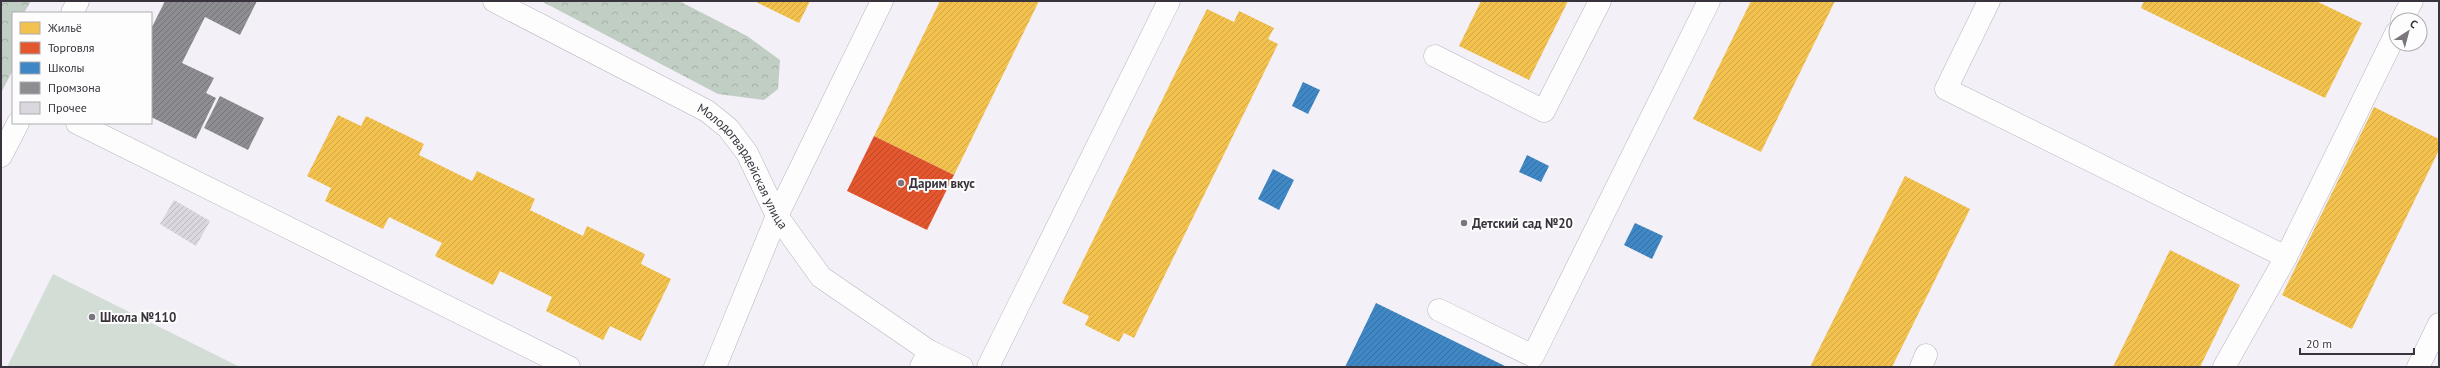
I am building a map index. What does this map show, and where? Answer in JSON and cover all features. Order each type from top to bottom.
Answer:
[{"type":"street","points":[[72,12],[78,1]]},
{"type":"street","name":"Молодогвардейская улица","points":[[494,1],[707,111],[728,128],[747,153],[777,216],[821,277],[925,359],[962,367]]},
{"type":"street","points":[[715,367],[777,216],[882,1]]},
{"type":"street","points":[[988,367],[1168,1]]},
{"type":"street","points":[[1434,56],[1544,111],[1600,1]]},
{"type":"street","points":[[1439,310],[1532,356],[1709,1]]},
{"type":"street","points":[[1989,1],[1946,90],[2286,257]]},
{"type":"street","points":[[2406,12],[2412,1]]},
{"type":"street","points":[[2224,367],[2286,257],[2388,49]]},
{"type":"street","points":[[1,156],[17,124]]},
{"type":"street","points":[[79,124],[570,367]]},
{"type":"street","points":[[2418,367],[2439,324]]},
{"type":"green space","points":[[1,1],[31,1],[25,12],[12,12],[12,72],[1,93]]},
{"type":"green space","points":[[541,1],[679,1],[747,36],[780,60],[778,89],[764,100],[718,94]]},
{"type":"shaded area","points":[[53,274],[240,367],[7,367]]},
{"type":"building: Жильё","points":[[754,1],[810,1],[799,23]]},
{"type":"building: Жильё","points":[[940,1],[1039,1],[954,175],[874,136]]},
{"type":"building: Жильё","points":[[1481,1],[1568,1],[1529,80],[1459,46]]},
{"type":"building: Жильё","points":[[1751,1],[1835,1],[1761,152],[1693,119]]},
{"type":"building: Жильё","points":[[2144,1],[2316,1],[2362,23],[2325,98],[2141,8]]},
{"type":"building: Жильё","points":[[1207,9],[1234,22],[1239,11],[1274,28],[1268,39],[1278,44],[1134,338],[1124,333],[1119,342],[1085,325],[1089,316],[1062,303]]},
{"type":"building: Жильё","points":[[2374,107],[2439,139],[2439,150],[2352,329],[2282,295]]},
{"type":"building: Жильё","points":[[338,115],[361,126],[366,116],[424,144],[419,155],[472,181],[477,171],[535,199],[530,210],[583,236],[587,226],[645,254],[641,264],[671,279],[641,341],[610,326],[603,340],[546,311],[552,297],[500,271],[493,285],[435,256],[442,243],[389,217],[383,229],[325,201],[331,188],[307,176]]},
{"type":"building: Жильё","points":[[1905,176],[1970,209],[1892,367],[1810,367]]},
{"type":"building: Жильё","points":[[2170,250],[2240,285],[2200,367],[2113,367]]},
{"type":"building: Торговля","name":"Дарим вкус","points":[[874,136],[954,175],[927,230],[847,191]]},
{"type":"building: Школы","points":[[1303,82],[1320,90],[1308,114],[1292,106]]},
{"type":"building: Школы","points":[[1527,155],[1549,166],[1541,182],[1519,172]]},
{"type":"building: Школы","points":[[1273,169],[1294,180],[1279,210],[1258,199]]},
{"type":"building: Школы","points":[[1635,223],[1663,236],[1652,259],[1624,245]]},
{"type":"building: Школы","points":[[1376,303],[1507,367],[1345,367]]},
{"type":"building: Промзона","points":[[165,1],[257,1],[240,35],[205,17],[182,63],[214,78],[206,93],[216,98],[196,139],[152,117],[152,27]]},
{"type":"building: Промзона","points":[[220,96],[264,118],[248,150],[204,128]]},
{"type":"building: Прочее","points":[[174,200],[210,221],[196,246],[160,224]]},
{"type":"place","name":"Дарим вкус","points":[[901,183]]},
{"type":"place","name":"Детский сад №20","points":[[1464,223]]},
{"type":"place","name":"Школа №110","points":[[92,317]]}]
